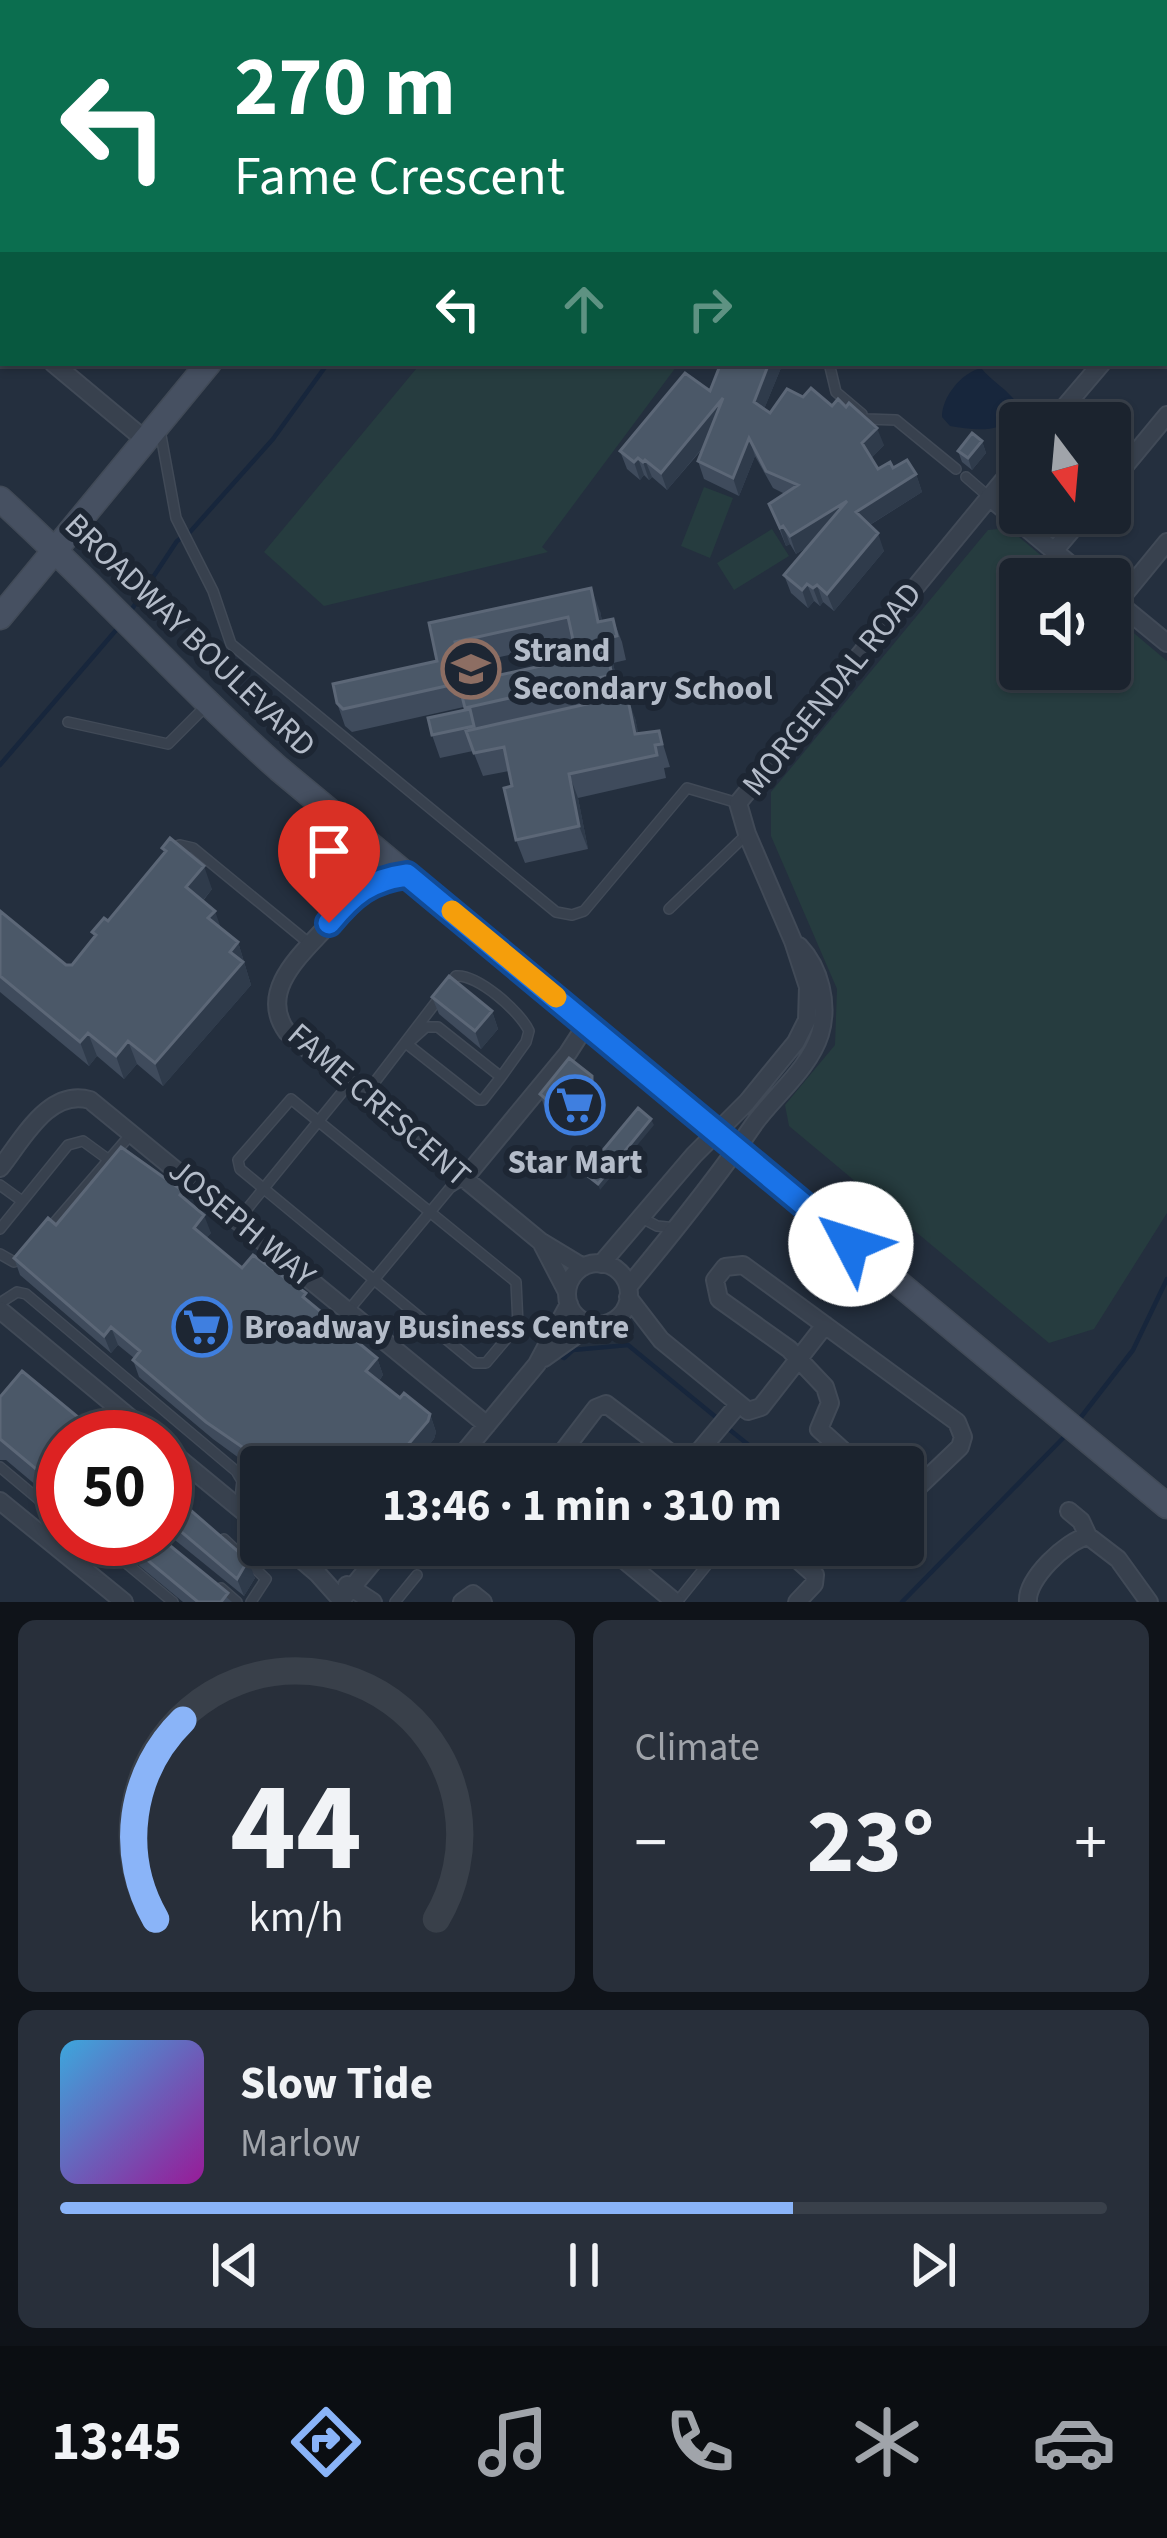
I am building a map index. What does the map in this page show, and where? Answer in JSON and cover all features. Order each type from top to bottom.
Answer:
[{"type":"main road","points":[[0,617],[206,366]]},
{"type":"main road","name":"BROADWAY BOULEVARD","points":[[0,499],[208,704],[359,836],[1167,1506]]},
{"type":"street","points":[[57,366],[152,430]]},
{"type":"street","points":[[1069,402],[1099,366]]},
{"type":"street","points":[[1131,459],[1167,415]]},
{"type":"street","name":"MORGENDAL ROAD","points":[[592,1265],[642,1218],[804,1028],[808,987],[738,803],[999,485]]},
{"type":"street","points":[[989,497],[1062,558]]},
{"type":"street","points":[[1054,551],[1068,534]]},
{"type":"street","points":[[1131,581],[1167,542]]},
{"type":"street","points":[[1131,614],[1167,643]]},
{"type":"street","points":[[353,895],[361,865],[359,836]]},
{"type":"street","name":"FAME CRESCENT","points":[[407,875],[380,879],[353,895],[280,986],[279,1019],[287,1032],[540,1241],[592,1265]]},
{"type":"street","name":"MORGENDAL ROAD","points":[[628,1292],[807,1059],[820,1035],[824,1016],[820,984],[805,952],[794,941]]},
{"type":"street","points":[[464,1179],[588,1022]]},
{"type":"street","name":"JOSEPH WAY","points":[[0,1168],[48,1109],[69,1097],[90,1100],[487,1425]]},
{"type":"street","name":"FAME CRESCENT","points":[[540,1241],[568,1298]]},
{"type":"street","points":[[468,1446],[537,1364],[568,1298],[572,1277],[592,1265],[618,1271],[661,1340],[729,1416]]},
{"type":"street","points":[[836,1446],[821,1433],[820,1421],[830,1403],[828,1392],[789,1349],[708,1287],[725,1267],[743,1265],[961,1426],[960,1447],[924,1481]]},
{"type":"street","points":[[537,1364],[575,1336],[623,1311],[628,1292]]},
{"type":"street","points":[[568,1298],[584,1322],[661,1340]]},
{"type":"street","points":[[0,1306],[121,1410]]},
{"type":"street","points":[[704,1446],[729,1416],[761,1407],[825,1325]]},
{"type":"street","points":[[567,1446],[596,1408],[606,1404],[661,1446]]},
{"type":"street","points":[[192,1469],[239,1508]]},
{"type":"street","points":[[0,1501],[124,1602]]},
{"type":"street","points":[[1070,1511],[1088,1537],[1118,1559],[1149,1602]]},
{"type":"street","points":[[1028,1602],[1033,1581],[1074,1540],[1088,1537]]},
{"type":"street","points":[[309,1566],[344,1598],[373,1602]]},
{"type":"street","points":[[344,1598],[368,1566]]},
{"type":"street","points":[[637,1566],[676,1602]]},
{"type":"street","points":[[797,1602],[814,1585],[815,1575],[805,1566]]},
{"type":"street","points":[[462,1602],[472,1594],[483,1602]]},
{"type":"lane","points":[[830,367],[836,392],[865,416],[896,420],[989,497]]},
{"type":"lane","points":[[152,430],[176,518],[213,592],[228,641],[556,912],[567,916],[584,911],[687,788],[738,803]]},
{"type":"lane","points":[[68,722],[168,744],[208,704]]},
{"type":"lane","points":[[669,909],[747,834]]},
{"type":"lane","points":[[169,848],[180,844],[193,848],[310,944]]},
{"type":"lane","points":[[466,975],[520,1018],[529,1031],[526,1042],[483,1100],[476,1100],[406,1044],[456,976],[466,975]]},
{"type":"lane","points":[[238,1220],[319,1120],[426,1027],[438,1027],[501,1077]]},
{"type":"lane","points":[[286,1101],[296,1101],[516,1282],[519,1320],[515,1330],[488,1361],[478,1365],[263,1188],[240,1169],[238,1160],[286,1101]]},
{"type":"lane","points":[[0,1254],[14,1262],[21,1260],[132,1133]]},
{"type":"lane","points":[[0,1229],[68,1145],[83,1141],[109,1160]]},
{"type":"lane","points":[[348,1311],[450,1188],[464,1179]]},
{"type":"lane","points":[[0,1185],[22,1202]]},
{"type":"lane","points":[[642,1218],[676,1228]]},
{"type":"lane","points":[[0,1306],[17,1292],[26,1294],[206,1443],[242,1481],[239,1508]]},
{"type":"lane","points":[[0,1467],[36,1497]]},
{"type":"lane","points":[[24,1520],[36,1505]]},
{"type":"lane","points":[[214,1531],[263,1573],[266,1583],[251,1602]]},
{"type":"lane","points":[[129,1566],[172,1602]]},
{"type":"lane","points":[[676,1602],[706,1566]]},
{"type":"lane","points":[[395,1602],[417,1574]]},
{"type":"lane","points":[[207,1577],[237,1602]]},
{"type":"green space","points":[[419,366],[677,366],[542,547],[548,552],[324,606],[264,552]]},
{"type":"green space","points":[[704,487],[733,498],[710,558],[681,546]]},
{"type":"green space","points":[[772,529],[789,556],[734,590],[717,563]]},
{"type":"green space","points":[[988,530],[1015,534],[1044,558],[999,558],[999,690],[1131,690],[1131,631],[1167,661],[1167,1213],[1094,1329],[1049,1343],[789,1126],[785,1105],[835,1045],[837,989],[771,836],[771,792]]},
{"type":"water","points":[[981,368],[1015,400],[999,402],[999,426],[950,426],[942,417],[949,394],[966,375]]},
{"type":"building","points":[[720,366],[768,366],[754,402],[770,413],[787,389],[803,397],[811,388],[832,406],[838,399],[846,407],[849,403],[877,428],[862,443],[878,469],[907,460],[916,474],[856,512],[878,533],[827,594],[817,585],[807,584],[802,590],[784,575],[847,501],[790,536],[780,528],[769,504],[798,485],[766,471],[749,438],[733,478],[698,461],[723,398],[661,473],[645,460],[634,462],[620,451],[685,373],[710,391]]},
{"type":"building","points":[[972,433],[982,441],[968,458],[958,451]]},
{"type":"building","points":[[591,588],[598,622],[613,619],[617,636],[604,639],[612,675],[465,708],[459,684],[577,658],[568,617],[455,642],[464,682],[343,709],[337,703],[333,684],[437,661],[429,623]]},
{"type":"building","points":[[627,695],[635,734],[659,731],[662,744],[655,745],[657,755],[569,774],[579,826],[516,840],[504,788],[512,786],[504,747],[474,753],[466,731]]},
{"type":"building","points":[[470,709],[474,726],[432,735],[428,718]]},
{"type":"building","points":[[170,838],[204,866],[186,887],[215,911],[208,918],[238,942],[230,952],[243,962],[155,1063],[128,1041],[116,1056],[88,1033],[80,1042],[0,976],[0,911],[66,965],[72,965],[96,935],[92,932],[104,918],[108,921],[166,851],[162,848]]},
{"type":"building","points":[[449,976],[492,1011],[475,1031],[432,997]]},
{"type":"building","points":[[569,1058],[592,1076],[592,1086],[567,1117],[540,1094]]},
{"type":"building","points":[[638,1108],[651,1119],[598,1184],[584,1173]]},
{"type":"building","name":"Broadway Business Centre","points":[[121,1147],[183,1191],[180,1195],[204,1215],[194,1228],[242,1268],[253,1255],[306,1293],[303,1297],[377,1358],[366,1371],[400,1398],[404,1393],[430,1414],[428,1421],[407,1446],[241,1446],[133,1360],[140,1351],[111,1327],[104,1336],[14,1258],[48,1218],[56,1225]]},
{"type":"building","points":[[22,1371],[69,1410],[36,1410],[36,1469],[0,1439],[0,1397]]},
{"type":"building","points":[[192,1511],[240,1553],[240,1566],[245,1566],[237,1579],[192,1541]]},
{"type":"building","points":[[192,1564],[228,1593],[221,1602],[198,1602],[155,1566]]},
{"type":"waterway","points":[[128,615],[177,541],[273,439],[326,366]]},
{"type":"waterway","points":[[0,765],[117,629]]},
{"type":"waterway","points":[[1078,1421],[1133,1350],[1167,1279]]},
{"type":"waterway","points":[[560,1356],[573,1350],[628,1345],[717,1418]]},
{"type":"waterway","points":[[725,1426],[750,1446]]},
{"type":"waterway","points":[[902,1602],[1067,1434]]},
{"type":"slow traffic","points":[[452,911],[556,997]]},
{"type":"place","name":"Strand Secondary School","points":[[471,669]]},
{"type":"place","name":"Star Mart","points":[[575,1105]]},
{"type":"place","name":"Broadway Business Centre","points":[[202,1327]]},
{"type":"route","points":[[329,923],[367,885],[407,875],[851,1244]]}]
